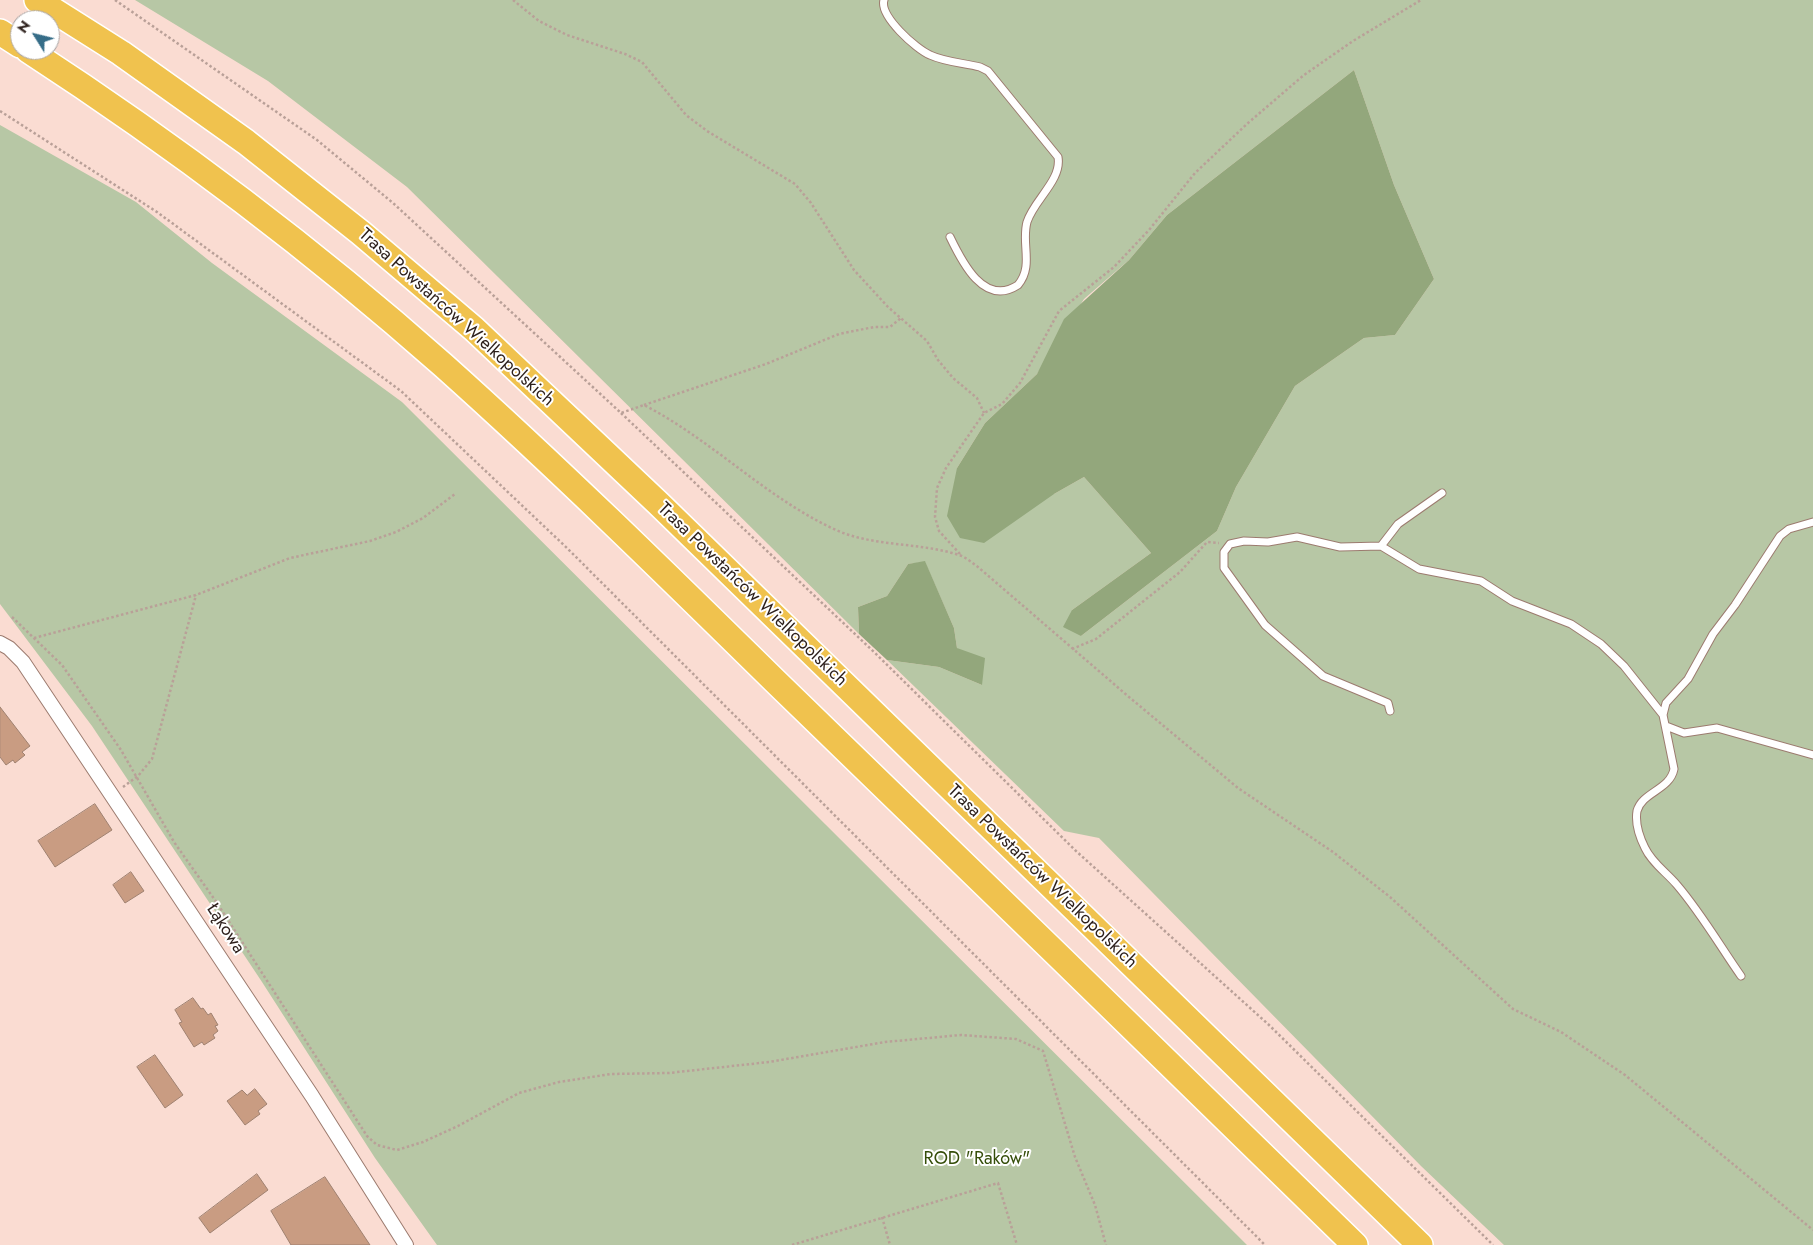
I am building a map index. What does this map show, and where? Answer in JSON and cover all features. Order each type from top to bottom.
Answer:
[{"type":"highway","name":"Trasa Powstańców Wielkopolskich","points":[[37,0],[121,53],[246,142],[361,233],[474,329],[666,511],[1420,1245]]},
{"type":"highway","points":[[44,60],[95,93],[217,180],[332,271],[443,366],[634,543],[1355,1245]]},
{"type":"street","name":"Łąkowa","points":[[0,643],[23,662],[312,1096],[406,1245]]},
{"type":"lane","points":[[884,0],[883,8],[892,21],[926,54],[980,67],[988,71],[1058,157],[1058,169],[1028,222],[1026,273],[1018,285],[1000,290],[981,284],[960,258],[950,237]]},
{"type":"lane","points":[[1381,546],[1398,524],[1442,493]]},
{"type":"lane","points":[[1663,715],[1666,703],[1688,679],[1713,634],[1760,568],[1780,536],[1789,529],[1813,522]]},
{"type":"lane","points":[[1390,711],[1388,703],[1323,676],[1264,625],[1224,568],[1223,559],[1227,548],[1236,542],[1268,542],[1297,537],[1340,546],[1381,546],[1425,571],[1480,582],[1512,601],[1558,618],[1601,644],[1624,666],[1663,715],[1666,726],[1674,770],[1673,774],[1668,783],[1640,805],[1636,817],[1638,831],[1650,857],[1677,884],[1741,976]]},
{"type":"lane","points":[[1666,726],[1684,733],[1717,728],[1813,755]]},
{"type":"path","points":[[115,0],[317,140],[393,203],[621,413],[874,652],[1076,851],[1269,1025],[1493,1245]]},
{"type":"path","points":[[513,0],[539,21],[567,34],[625,54],[642,62],[686,115],[706,131],[795,184],[811,204],[854,270],[888,307],[927,341],[938,360],[953,378],[977,398],[984,413]]},
{"type":"path","points":[[1421,0],[1353,41],[1304,75],[1221,147],[1195,173],[1149,230],[1114,267],[1059,311],[1020,383],[1002,404],[984,413],[946,468],[937,488],[935,517],[939,531],[960,555],[978,567],[1072,649],[1238,788],[1326,847],[1367,878],[1513,1009],[1561,1032],[1625,1075],[1813,1230]]},
{"type":"path","points":[[0,112],[157,212],[401,392],[567,548],[1265,1245]]},
{"type":"path","points":[[621,413],[766,364],[839,334],[874,327],[890,327],[901,318]]},
{"type":"path","points":[[644,405],[698,436],[752,478],[801,512],[837,530],[868,539],[960,555]]},
{"type":"path","points":[[34,638],[196,595],[290,558],[370,541],[396,532],[423,518],[455,494]]},
{"type":"path","points":[[1072,649],[1096,639],[1180,572],[1207,542],[1218,541],[1227,548]]},
{"type":"path","points":[[112,795],[138,776],[152,759],[196,595]]},
{"type":"path","points":[[12,617],[62,665],[138,776],[174,842],[217,903],[367,1136],[377,1146],[397,1150],[423,1142],[520,1093],[560,1082],[611,1074],[670,1072],[769,1062],[885,1042],[961,1034],[1016,1039],[1043,1051],[1075,1157],[1095,1205],[1106,1245]]},
{"type":"path","points":[[792,1245],[998,1183],[1017,1245]]},
{"type":"path","points":[[882,1217],[890,1245]]},
{"type":"green space","points":[[135,0],[1813,0],[1813,1245],[1504,1245],[1421,1166],[1099,838],[1064,831],[887,660],[939,667],[982,685],[957,648],[954,628],[925,562],[908,564],[887,596],[858,607],[859,634],[407,187],[268,81]],"holes":[[[1354,70],[1394,185],[1434,279],[1395,335],[1364,338],[1295,386],[1236,487],[1217,531],[1081,636],[1072,610],[1151,553],[1084,477],[1054,494],[957,468],[985,423],[1037,374],[1084,299],[1129,260],[1167,215]]]},
{"type":"green space","points":[[1354,70],[1394,185],[1434,279],[1395,335],[1364,338],[1295,386],[1236,487],[1217,531],[1081,636],[1063,627],[1072,610],[1151,553],[1084,477],[1054,494],[984,543],[960,538],[947,516],[957,468],[985,423],[1037,374],[1064,319],[1129,260],[1167,215]]},
{"type":"green space","name":"ROD \"Raków\"","points":[[0,125],[136,202],[212,263],[402,402],[1247,1245],[437,1245],[375,1158],[262,982],[92,726],[0,604]]},
{"type":"green space","points":[[925,561],[954,628],[957,648],[985,658],[982,685],[939,667],[887,660],[859,634],[858,607],[887,596],[908,564]]},
{"type":"building","points":[[0,707],[30,746],[22,752],[25,755],[15,763],[13,760],[6,765],[0,757]]},
{"type":"building","points":[[95,804],[112,830],[55,867],[38,841]]},
{"type":"building","points":[[131,872],[144,891],[125,903],[113,885]]},
{"type":"building","points":[[193,998],[208,1015],[211,1013],[218,1025],[215,1026],[218,1031],[213,1035],[215,1038],[204,1045],[202,1042],[194,1047],[179,1023],[182,1022],[175,1010]]},
{"type":"building","points":[[155,1055],[183,1095],[165,1108],[137,1067]]},
{"type":"building","points":[[255,1089],[267,1104],[258,1111],[260,1114],[245,1125],[227,1101],[242,1090],[247,1095]]},
{"type":"building","points":[[257,1174],[268,1190],[210,1233],[199,1218]]},
{"type":"building","points":[[325,1177],[370,1245],[291,1245],[271,1211]]}]
